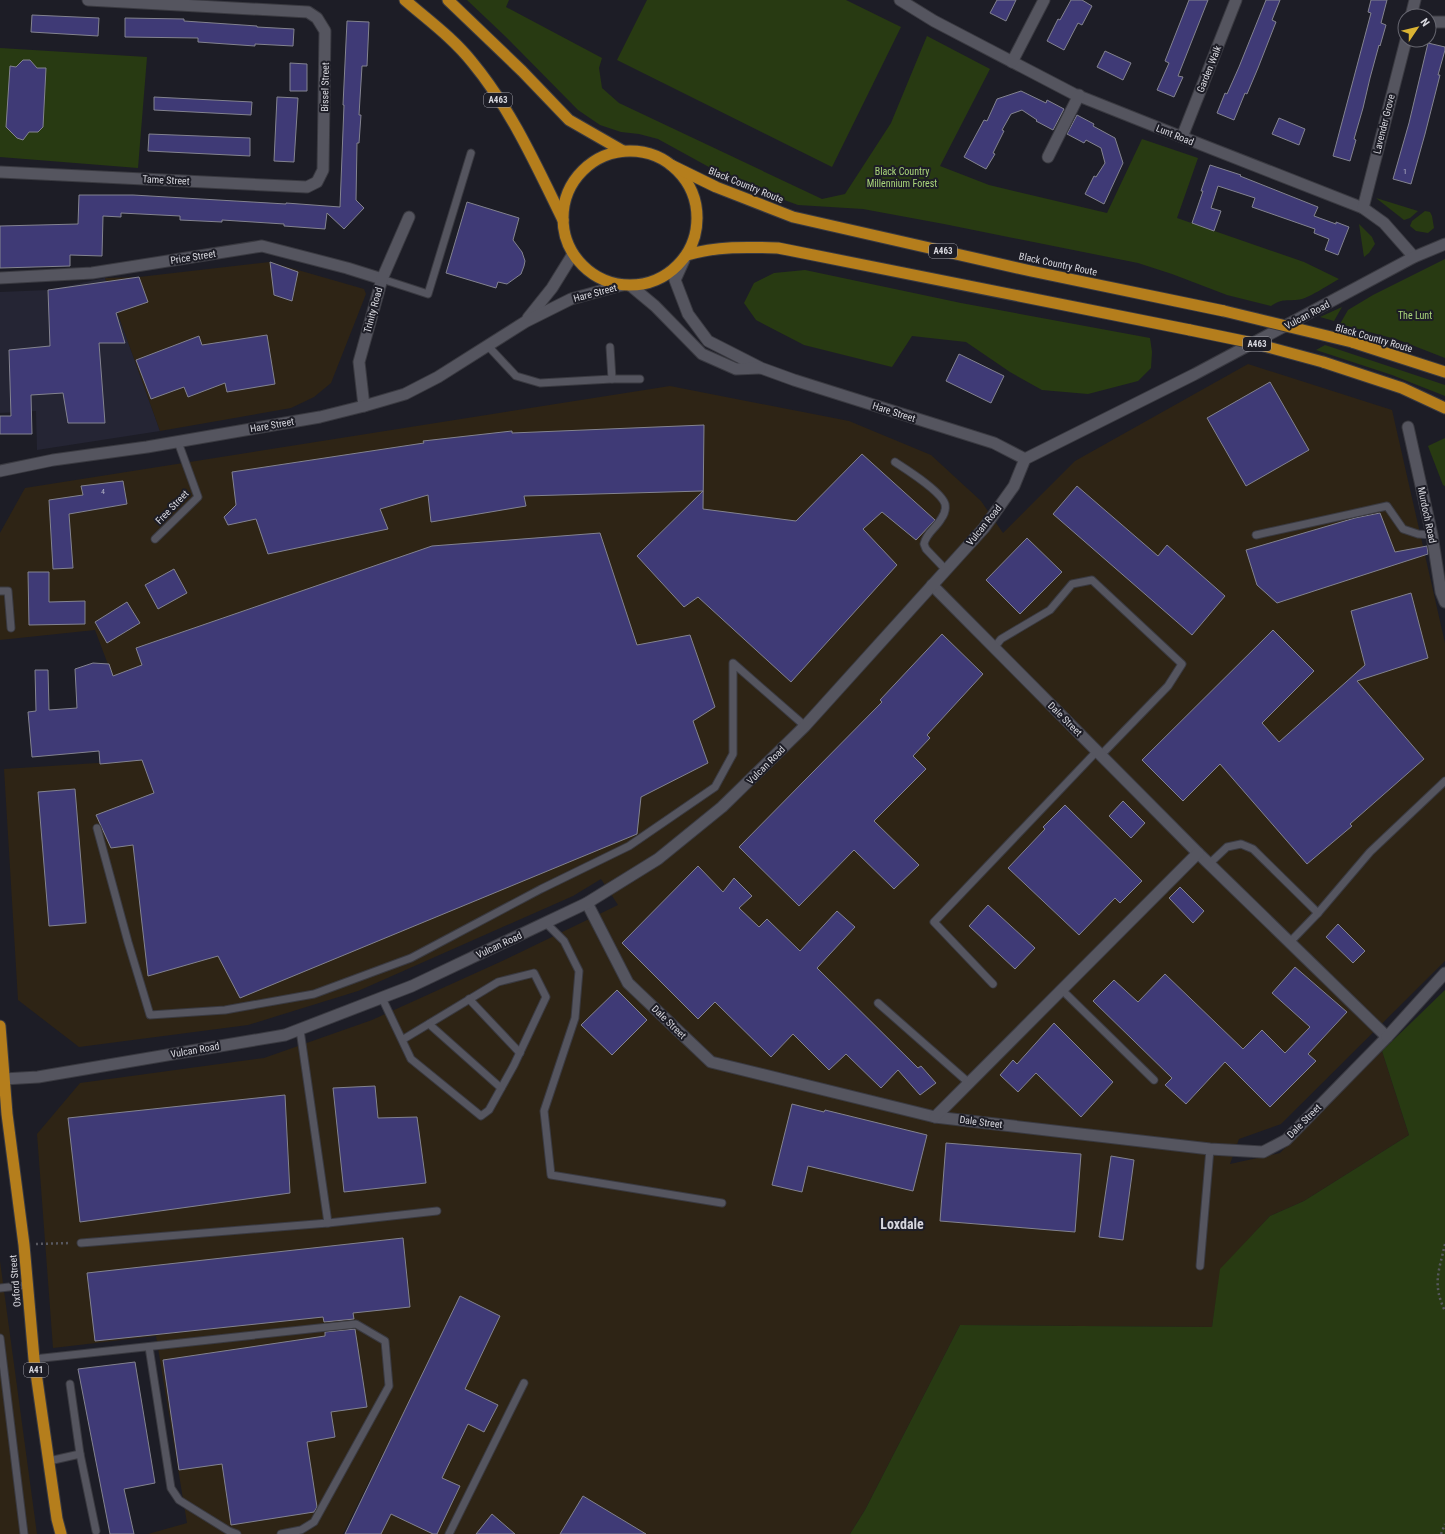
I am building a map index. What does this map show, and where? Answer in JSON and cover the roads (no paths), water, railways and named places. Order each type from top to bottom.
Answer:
[{"type":"highway","name":"A463","points":[[405,0],[449,37],[472,62],[490,86],[523,139],[563,221]]},
{"type":"highway","points":[[448,0],[522,71],[569,120],[622,152]]},
{"type":"highway","points":[[622,152],[648,153],[671,165],[688,183],[694,198],[698,215],[694,240],[685,257],[672,272],[649,284],[627,286],[604,281],[592,274],[582,265],[573,254],[566,238],[563,221],[566,199],[571,186],[579,174],[596,161],[608,155],[622,152]]},
{"type":"highway","name":"Black Country Route","points":[[671,165],[716,187],[793,217],[1031,271],[1224,311],[1352,342],[1445,372]]},
{"type":"highway","name":"A463","points":[[685,257],[703,250],[722,248],[778,248],[1254,343],[1323,362],[1402,388],[1445,408]]},
{"type":"highway","name":"Oxford Street","points":[[0,1026],[8,1122],[24,1245],[34,1359],[57,1518],[61,1534]]},
{"type":"street","name":"Bissel Street","points":[[88,0],[308,12],[317,18],[325,30],[323,170]]},
{"type":"street","name":"Lunt Road","points":[[900,0],[934,21],[1079,95],[1363,208],[1384,223],[1414,257]]},
{"type":"street","points":[[1012,62],[1044,0]]},
{"type":"street","name":"Garden Walk","points":[[1182,137],[1236,0]]},
{"type":"street","name":"Lavender Grove","points":[[1363,208],[1404,48]]},
{"type":"street","points":[[1048,157],[1079,95]]},
{"type":"street","name":"Tame Street","points":[[0,172],[307,187],[317,182],[323,170]]},
{"type":"street","name":"Trinity Road","points":[[364,406],[359,362],[382,279],[409,217]]},
{"type":"street","points":[[1414,257],[1445,244]]},
{"type":"street","name":"Price Street","points":[[0,278],[92,273],[262,246],[347,268],[382,279]]},
{"type":"street","name":"Hare Street","points":[[525,322],[552,288],[573,254]]},
{"type":"street","name":"Hare Street","points":[[685,257],[675,280],[688,314],[708,341],[761,368],[994,444],[1025,459]]},
{"type":"street","name":"Vulcan Road","points":[[4,1079],[38,1077],[285,1035],[412,986],[587,903],[658,859],[722,807],[805,726],[984,528],[1014,486],[1025,459],[1202,370],[1414,257]]},
{"type":"street","name":"Hare Street","points":[[0,471],[53,460],[178,442],[320,417],[405,394],[438,377],[525,322],[571,299],[627,286],[655,306],[702,354],[736,369],[761,368]]},
{"type":"street","name":"Murdoch Road","points":[[1408,427],[1445,602]]},
{"type":"street","name":"Dale Street","points":[[587,903],[628,983],[711,1062],[935,1117],[1210,1149],[1263,1152],[1286,1140],[1387,1037],[1209,864],[932,586]]},
{"type":"street","points":[[935,1117],[1198,853]]},
{"type":"street","points":[[1387,1037],[1445,973]]},
{"type":"lane","points":[[382,279],[428,294],[471,153]]},
{"type":"lane","points":[[488,346],[516,376],[540,383],[640,379]]},
{"type":"lane","points":[[610,347],[612,379]]},
{"type":"lane","name":"Free Street","points":[[155,539],[198,497],[178,442]]},
{"type":"lane","points":[[895,462],[922,480],[944,503],[945,509],[942,517],[928,534],[924,544],[926,549],[946,570]]},
{"type":"lane","points":[[1256,535],[1387,506],[1403,529],[1418,534],[1432,535]]},
{"type":"lane","points":[[993,984],[934,922],[1099,753],[1168,686],[1182,664],[1092,580],[1072,584],[1050,610],[1001,639],[994,648]]},
{"type":"lane","points":[[0,591],[8,591],[11,628]]},
{"type":"lane","points":[[97,828],[128,942],[150,1015],[225,1010],[314,994],[411,958],[541,889],[629,846],[715,787],[733,754],[733,663],[805,726]]},
{"type":"lane","points":[[1290,942],[1318,913],[1370,852],[1445,780]]},
{"type":"lane","points":[[1209,864],[1227,846],[1241,844],[1253,849],[1318,913]]},
{"type":"lane","points":[[546,923],[564,941],[579,971],[576,1018],[544,1110],[551,1175],[722,1203]]},
{"type":"lane","points":[[382,998],[410,1059],[481,1116],[489,1110],[520,1053],[546,997],[534,974],[498,982],[402,1040]]},
{"type":"lane","points":[[1062,990],[1154,1080]]},
{"type":"lane","points":[[469,999],[520,1053]]},
{"type":"lane","points":[[878,1003],[969,1083]]},
{"type":"lane","points":[[429,1024],[501,1088]]},
{"type":"lane","points":[[300,1030],[328,1223]]},
{"type":"lane","points":[[1200,1266],[1210,1149]]},
{"type":"lane","points":[[81,1243],[328,1223],[437,1211]]},
{"type":"lane","points":[[0,1288],[27,1285]]},
{"type":"lane","points":[[34,1359],[356,1324],[385,1340],[389,1386],[314,1522],[301,1530],[281,1534]]},
{"type":"lane","points":[[0,1338],[24,1534]]},
{"type":"lane","points":[[149,1347],[171,1488],[179,1500],[229,1531],[237,1534]]},
{"type":"lane","points":[[449,1534],[524,1383]]},
{"type":"lane","points":[[70,1384],[80,1454],[96,1531]]},
{"type":"lane","points":[[49,1461],[80,1454]]},
{"type":"district","name":"Loxdale","points":[[902,1224]]},
{"type":"park label","name":"Black Country Millennium Forest","points":[[902,176]]},
{"type":"park label","name":"The Lunt","points":[[1415,315]]}]
